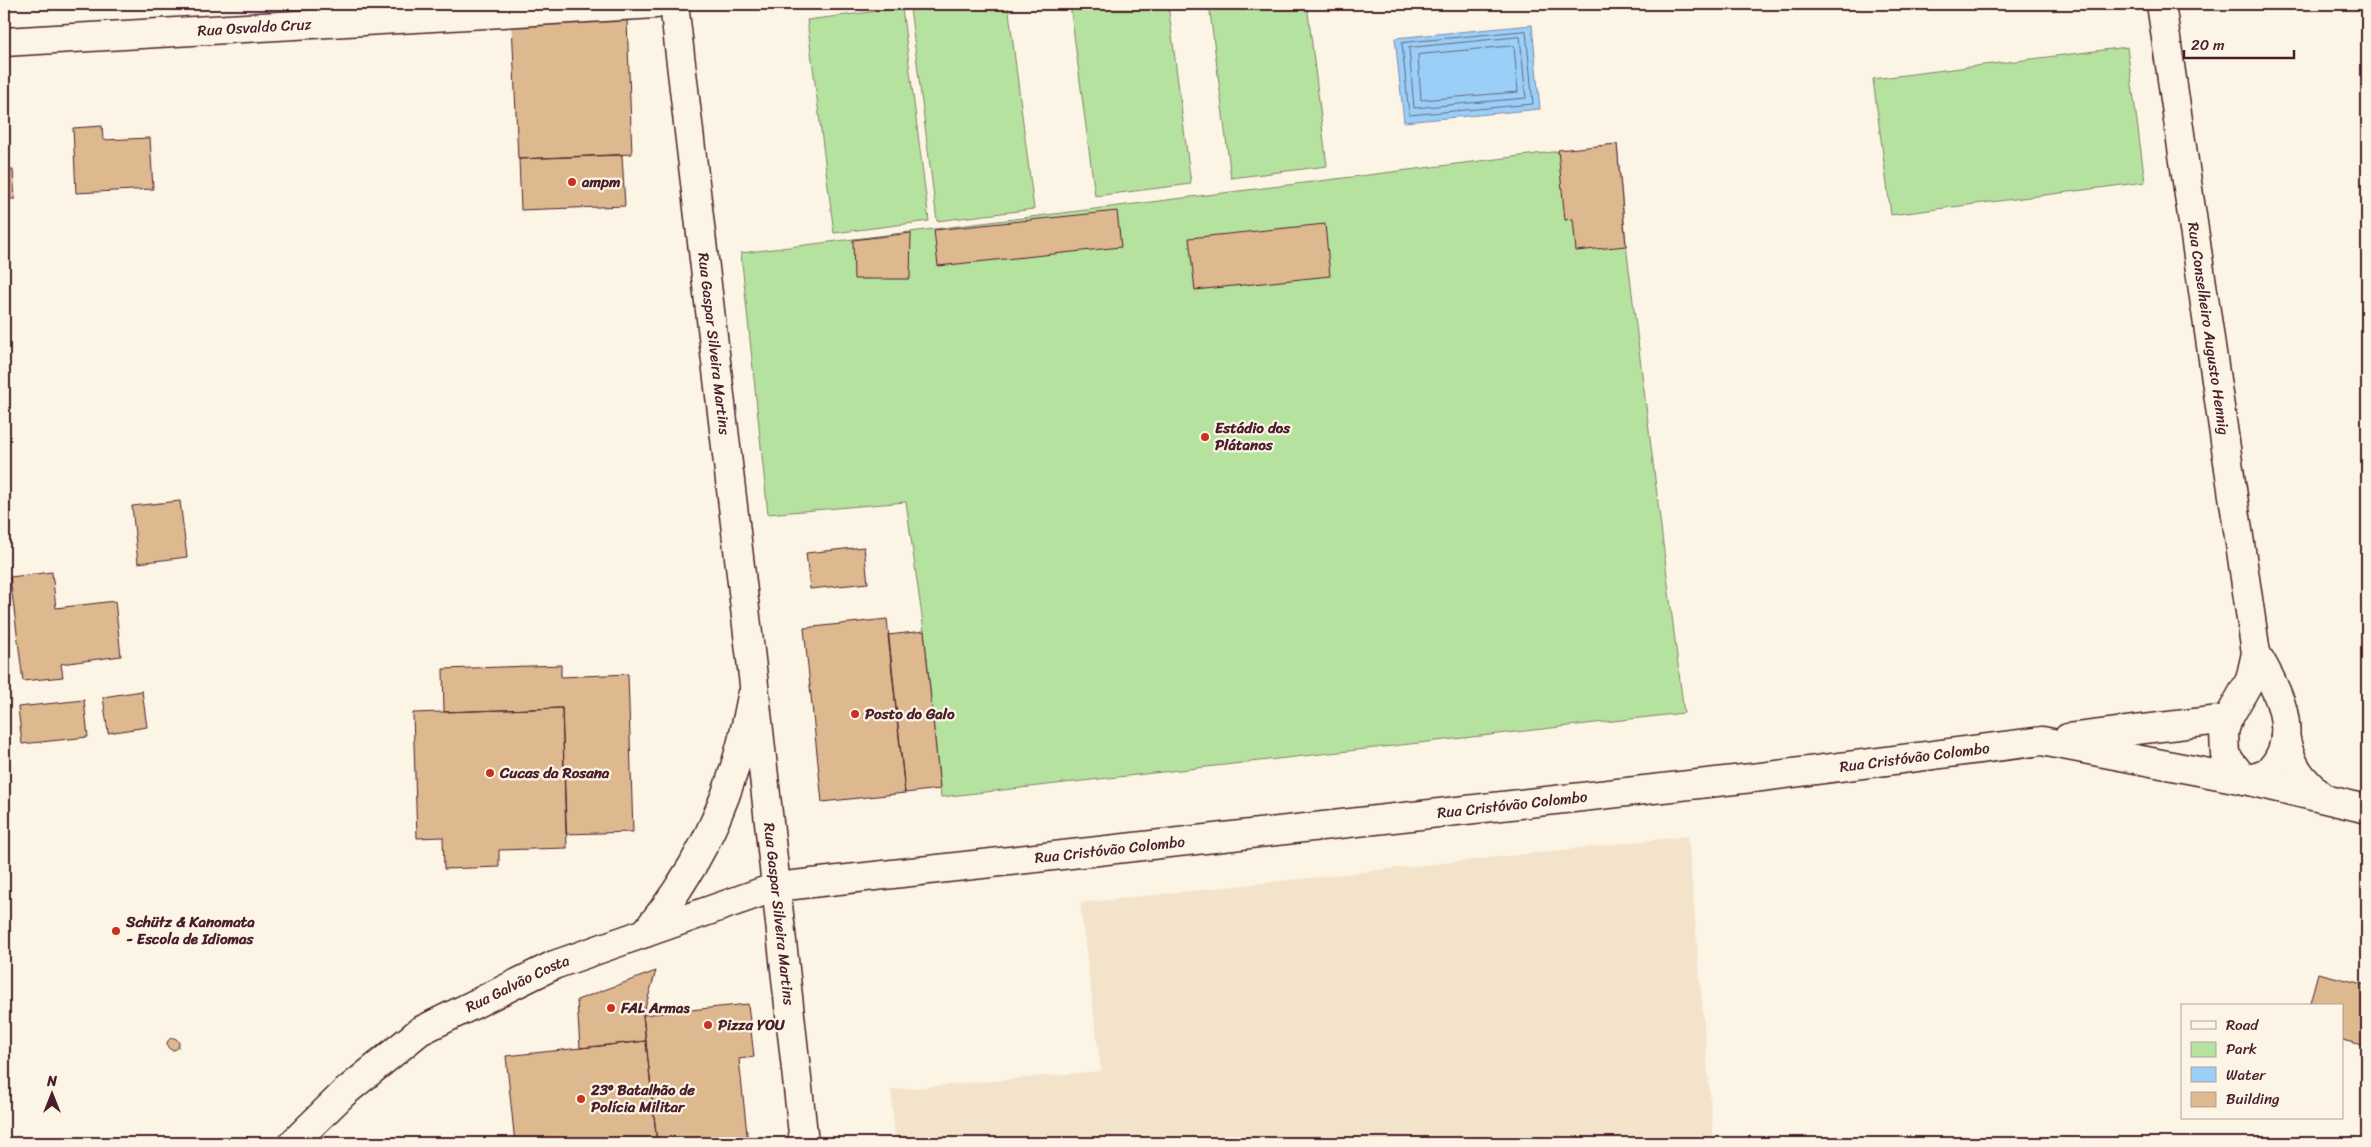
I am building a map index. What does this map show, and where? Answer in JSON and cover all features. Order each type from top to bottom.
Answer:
[{"type":"street","name":"Rua Osvaldo Cruz","points":[[4,42],[656,4]]},
{"type":"street","name":"Rua Gaspar Silveira Martins","points":[[674,4],[754,685],[804,1143]]},
{"type":"street","name":"Rua Conselheiro Augusto Hennig","points":[[2161,4],[2256,654]]},
{"type":"street","points":[[2245,780],[2225,755],[2224,732],[2228,719],[2250,680],[2256,654]]},
{"type":"street","name":"Rua Cristóvão Colombo","points":[[2245,780],[2269,772],[2280,756],[2285,735],[2283,709],[2280,700],[2273,682],[2256,654]]},
{"type":"street","name":"Rua Gaspar Silveira Martins","points":[[645,933],[679,887],[721,809],[742,749],[754,685]]},
{"type":"street","points":[[2042,741],[2228,719]]},
{"type":"street","points":[[2285,735],[2289,755],[2294,767],[2306,783],[2324,798]]},
{"type":"street","name":"Rua Cristóvão Colombo","points":[[776,887],[1761,776],[2042,741],[2245,780],[2367,809]]},
{"type":"street","name":"Rua Galvão Costa","points":[[293,1143],[344,1093],[420,1031],[554,965],[776,887]]},
{"type":"shaded area","points":[[1688,836],[1714,1143],[895,1143],[891,1090],[1101,1071],[1080,903]]},
{"type":"green space","points":[[945,4],[1008,4],[1034,209],[937,221],[910,8]]},
{"type":"green space","points":[[1070,4],[1168,4],[1191,184],[1095,196]]},
{"type":"green space","points":[[1209,4],[1307,4],[1327,166],[1231,178]]},
{"type":"green space","points":[[902,8],[929,221],[834,233],[807,20]]},
{"type":"green space","points":[[2127,47],[2145,182],[1891,215],[1873,79]]},
{"type":"green space","name":"Estádio dos Plátanos","points":[[1617,144],[1627,253],[1684,713],[941,797],[924,631],[906,502],[768,514],[741,253]]},
{"type":"water","points":[[1532,25],[1540,109],[1404,122],[1395,38]]},
{"type":"building","points":[[627,19],[632,154],[518,159],[512,23]]},
{"type":"building","points":[[102,126],[103,140],[150,138],[153,189],[76,193],[73,128]]},
{"type":"building","points":[[1617,144],[1626,246],[1576,251],[1573,219],[1565,220],[1558,150]]},
{"type":"building","name":"ampm","points":[[622,155],[625,206],[521,210],[519,159]]},
{"type":"building","points":[[4,170],[13,170],[15,199],[4,199]]},
{"type":"building","points":[[1117,211],[1121,247],[938,266],[934,230]]},
{"type":"building","points":[[1325,224],[1330,276],[1195,290],[1189,238]]},
{"type":"building","points":[[911,233],[910,279],[854,279],[853,240]]},
{"type":"building","points":[[180,501],[187,557],[138,563],[132,506]]},
{"type":"building","points":[[864,547],[868,583],[810,589],[806,553]]},
{"type":"building","points":[[52,572],[56,608],[115,601],[121,656],[61,664],[63,677],[23,681],[10,577]]},
{"type":"building","name":"Posto do Galo","points":[[887,619],[905,793],[822,802],[804,628]]},
{"type":"building","points":[[924,631],[940,789],[905,793],[888,635]]},
{"type":"building","points":[[561,665],[561,677],[628,674],[633,832],[566,834],[562,708],[444,712],[443,669]]},
{"type":"building","points":[[142,691],[147,727],[108,733],[103,697]]},
{"type":"building","points":[[84,700],[88,737],[22,744],[18,707]]},
{"type":"building","name":"Cucas da Rosana","points":[[562,708],[567,848],[499,850],[499,867],[444,869],[443,837],[417,838],[413,713]]},
{"type":"building","name":"FAL Armas","points":[[656,971],[643,1015],[646,1041],[580,1048],[577,1000]]},
{"type":"building","points":[[2318,973],[2367,985],[2367,1046],[2344,1040],[2344,1004],[2310,1004]]},
{"type":"building","points":[[748,1004],[754,1057],[739,1059],[748,1143],[657,1143],[643,1015]]},
{"type":"building","points":[[171,1038],[175,1038],[179,1044],[175,1050],[171,1050],[167,1046],[167,1042]]},
{"type":"building","name":"23º Batalhão de Polícia Militar","points":[[646,1041],[657,1143],[515,1143],[506,1056]]},
{"type":"place","name":"ampm","points":[[572,182]]},
{"type":"place","name":"Estádio dos Plátanos","points":[[1205,437]]},
{"type":"place","name":"Posto do Galo","points":[[855,714]]},
{"type":"place","name":"Cucas da Rosana","points":[[490,773]]},
{"type":"place","name":"Schütz & Kanomata - Escola de Idiomas","points":[[116,931]]},
{"type":"place","name":"FAL Armas","points":[[611,1008]]},
{"type":"place","name":"Pizza YOU","points":[[708,1025]]},
{"type":"place","name":"23º Batalhão de Polícia Militar","points":[[581,1099]]}]
